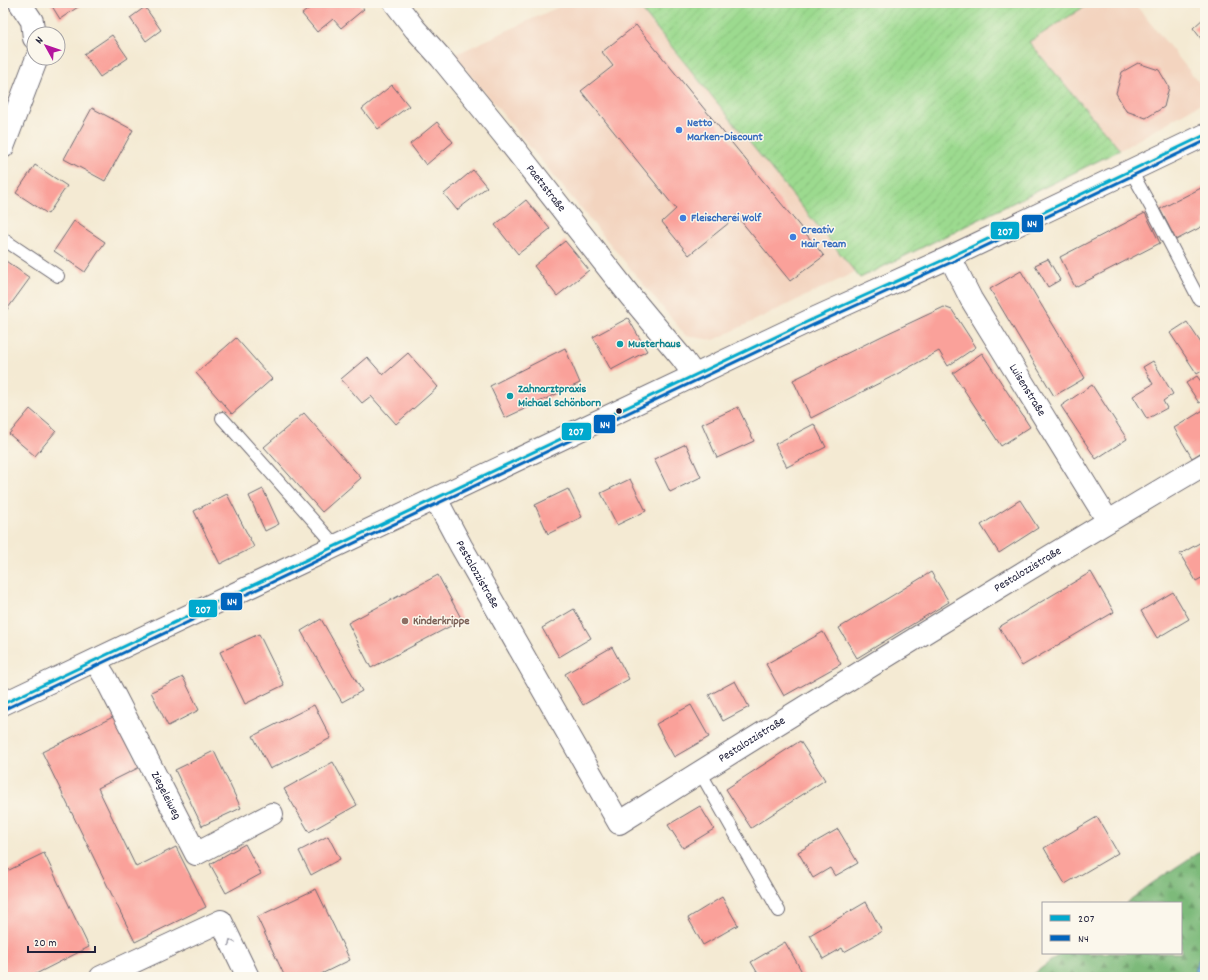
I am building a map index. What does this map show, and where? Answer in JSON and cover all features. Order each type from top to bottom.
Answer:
[{"type":"street","points":[[20,3],[32,21],[33,26]]},
{"type":"street","name":"Paetzstraße","points":[[395,3],[503,134],[695,376]]},
{"type":"street","points":[[3,146],[34,66]]},
{"type":"street","points":[[3,704],[811,320],[950,257],[1205,135]]},
{"type":"street","name":"Luisenstraße","points":[[950,257],[971,299],[1108,521]]},
{"type":"street","name":"Pestalozzistraße","points":[[436,499],[461,546],[619,823],[754,738],[1108,521],[1205,464]]},
{"type":"street","name":"Ziegeleiweg","points":[[95,661],[196,854],[272,814]]},
{"type":"street","points":[[101,977],[221,921],[248,977]]},
{"type":"lane","points":[[1130,171],[1152,209],[1199,299]]},
{"type":"lane","points":[[3,239],[58,276]]},
{"type":"lane","points":[[222,418],[336,546]]},
{"type":"lane","points":[[700,772],[779,911]]},
{"type":"shaded area","points":[[567,3],[635,3],[855,272],[714,340],[686,336],[454,55]]},
{"type":"shaded area","points":[[1090,3],[1134,3],[1205,90],[1205,101],[1120,150],[1029,42]]},
{"type":"green space","points":[[636,3],[1090,3],[1029,42],[1120,150],[860,278]]},
{"type":"green space","points":[[1205,848],[1205,940],[1193,977],[1030,977],[1060,954],[1182,954],[1182,902],[1127,902],[1151,884]]},
{"type":"water","points":[[1205,940],[1205,977],[1193,977]]},
{"type":"building","points":[[50,3],[84,3],[60,19]]},
{"type":"building","points":[[316,3],[359,3],[364,9],[341,28],[333,19],[317,32],[302,14]]},
{"type":"building","points":[[145,7],[161,30],[146,41],[130,18]]},
{"type":"building","points":[[1205,17],[1205,44],[1193,28]]},
{"type":"building","points":[[636,25],[824,256],[790,281],[736,215],[730,222],[689,255],[662,222],[676,209],[581,91],[613,66],[602,52]]},
{"type":"building","points":[[112,35],[128,58],[100,77],[84,54]]},
{"type":"building","points":[[1138,63],[1159,70],[1169,87],[1164,107],[1146,118],[1126,111],[1116,93],[1122,72]]},
{"type":"building","points":[[392,85],[409,106],[378,129],[362,109]]},
{"type":"building","points":[[92,108],[133,130],[105,181],[64,159]]},
{"type":"building","points":[[437,122],[453,142],[426,165],[410,144]]},
{"type":"building","points":[[35,165],[67,186],[48,214],[16,193]]},
{"type":"building","points":[[473,170],[487,187],[457,210],[444,194]]},
{"type":"building","points":[[1205,186],[1205,225],[1176,240],[1160,209]]},
{"type":"building","points":[[526,200],[550,229],[518,254],[495,225]]},
{"type":"building","points":[[1145,213],[1160,243],[1075,287],[1060,257]]},
{"type":"building","points":[[74,221],[105,242],[85,272],[54,251]]},
{"type":"building","points":[[565,241],[589,270],[557,296],[534,266]]},
{"type":"building","points":[[3,259],[30,278],[3,315]]},
{"type":"building","points":[[1048,259],[1060,280],[1048,287],[1035,265]]},
{"type":"building","points":[[1021,271],[1085,378],[1054,396],[990,289]]},
{"type":"building","points":[[944,307],[952,310],[976,347],[948,366],[939,351],[811,418],[793,380]]},
{"type":"building","name":"Musterhaus","points":[[628,318],[647,351],[611,370],[593,337]]},
{"type":"building","points":[[1187,322],[1205,349],[1205,369],[1197,374],[1170,333]]},
{"type":"building","points":[[236,338],[272,379],[232,414],[196,373]]},
{"type":"building","points":[[565,348],[580,383],[505,418],[490,386]]},
{"type":"building","points":[[408,353],[438,387],[396,424],[371,396],[362,403],[341,379],[367,357],[383,375]]},
{"type":"building","points":[[982,353],[1030,427],[1001,446],[953,373]]},
{"type":"building","points":[[1153,361],[1173,394],[1163,401],[1167,408],[1147,419],[1133,396],[1153,384],[1143,367]]},
{"type":"building","points":[[1197,376],[1205,387],[1205,400],[1199,403],[1186,383]]},
{"type":"building","points":[[1092,385],[1127,439],[1096,459],[1061,406]]},
{"type":"building","points":[[738,407],[754,441],[717,458],[702,424]]},
{"type":"building","points":[[30,409],[56,431],[35,456],[9,434]]},
{"type":"building","points":[[1205,409],[1205,450],[1192,458],[1174,428]]},
{"type":"building","points":[[304,413],[361,478],[322,512],[264,447]]},
{"type":"building","points":[[814,424],[826,447],[787,467],[775,444]]},
{"type":"building","points":[[686,444],[701,477],[670,492],[654,459]]},
{"type":"building","points":[[630,479],[646,511],[617,525],[601,493]]},
{"type":"building","points":[[263,489],[279,524],[265,531],[249,496]]},
{"type":"building","points":[[568,489],[582,517],[548,534],[535,505]]},
{"type":"building","points":[[227,494],[254,547],[220,564],[194,511]]},
{"type":"building","points":[[1020,500],[1038,528],[999,553],[981,525]]},
{"type":"building","points":[[1205,540],[1205,576],[1196,581],[1180,554]]},
{"type":"building","points":[[931,572],[949,602],[857,658],[839,628]]},
{"type":"building","points":[[1091,572],[1114,612],[1022,666],[999,627]]},
{"type":"building","name":"Kinderkrippe","points":[[438,575],[462,620],[371,668],[348,623]]},
{"type":"building","points":[[1173,592],[1189,619],[1157,638],[1141,611]]},
{"type":"building","points":[[574,609],[591,638],[559,657],[542,628]]},
{"type":"building","points":[[321,619],[362,691],[342,702],[301,631]]},
{"type":"building","points":[[823,632],[841,664],[784,696],[766,664]]},
{"type":"building","points":[[259,634],[284,685],[245,704],[220,652]]},
{"type":"building","points":[[612,647],[629,679],[583,705],[565,674]]},
{"type":"building","points":[[183,677],[199,710],[168,726],[151,692]]},
{"type":"building","points":[[735,681],[749,707],[723,721],[709,695]]},
{"type":"building","points":[[314,705],[331,738],[270,769],[253,736]]},
{"type":"building","points":[[691,705],[709,737],[674,757],[656,724]]},
{"type":"building","points":[[115,716],[140,767],[98,788],[136,867],[176,847],[206,907],[135,942],[42,752]]},
{"type":"building","points":[[800,741],[825,780],[751,828],[726,789]]},
{"type":"building","points":[[214,751],[241,808],[202,826],[175,770]]},
{"type":"building","points":[[333,762],[357,805],[309,832],[284,789]]},
{"type":"building","points":[[700,806],[714,829],[683,848],[668,825]]},
{"type":"building","points":[[1097,817],[1118,853],[1065,884],[1044,848]]},
{"type":"building","points":[[838,829],[858,863],[835,876],[830,868],[813,878],[798,852]]},
{"type":"building","points":[[328,836],[340,859],[311,875],[299,851]]},
{"type":"building","points":[[245,844],[261,874],[226,893],[210,864]]},
{"type":"building","points":[[44,853],[89,947],[30,977],[6,977],[3,970],[3,873]]},
{"type":"building","points":[[316,889],[350,960],[315,977],[285,977],[257,917]]},
{"type":"building","points":[[722,897],[738,925],[703,945],[688,918]]},
{"type":"building","points":[[866,902],[882,931],[844,952],[842,948],[823,959],[810,935]]},
{"type":"building","points":[[785,942],[805,977],[760,977],[751,962]]},
{"type":"transit line","name":"207","points":[[3,704],[811,320],[950,257],[1205,135]]},
{"type":"transit line","name":"N4","points":[[5,709],[813,325],[952,262],[1205,141]]},
{"type":"place","name":"Netto Marken-Discount","points":[[679,130]]},
{"type":"place","name":"Fleischerei Wolf","points":[[683,218]]},
{"type":"place","name":"Creativ Hair Team","points":[[793,237]]},
{"type":"place","name":"Musterhaus","points":[[620,344]]},
{"type":"place","name":"Zahnarztpraxis Michael Schönborn","points":[[510,396]]},
{"type":"place","name":"Kinderkrippe","points":[[405,621]]}]
